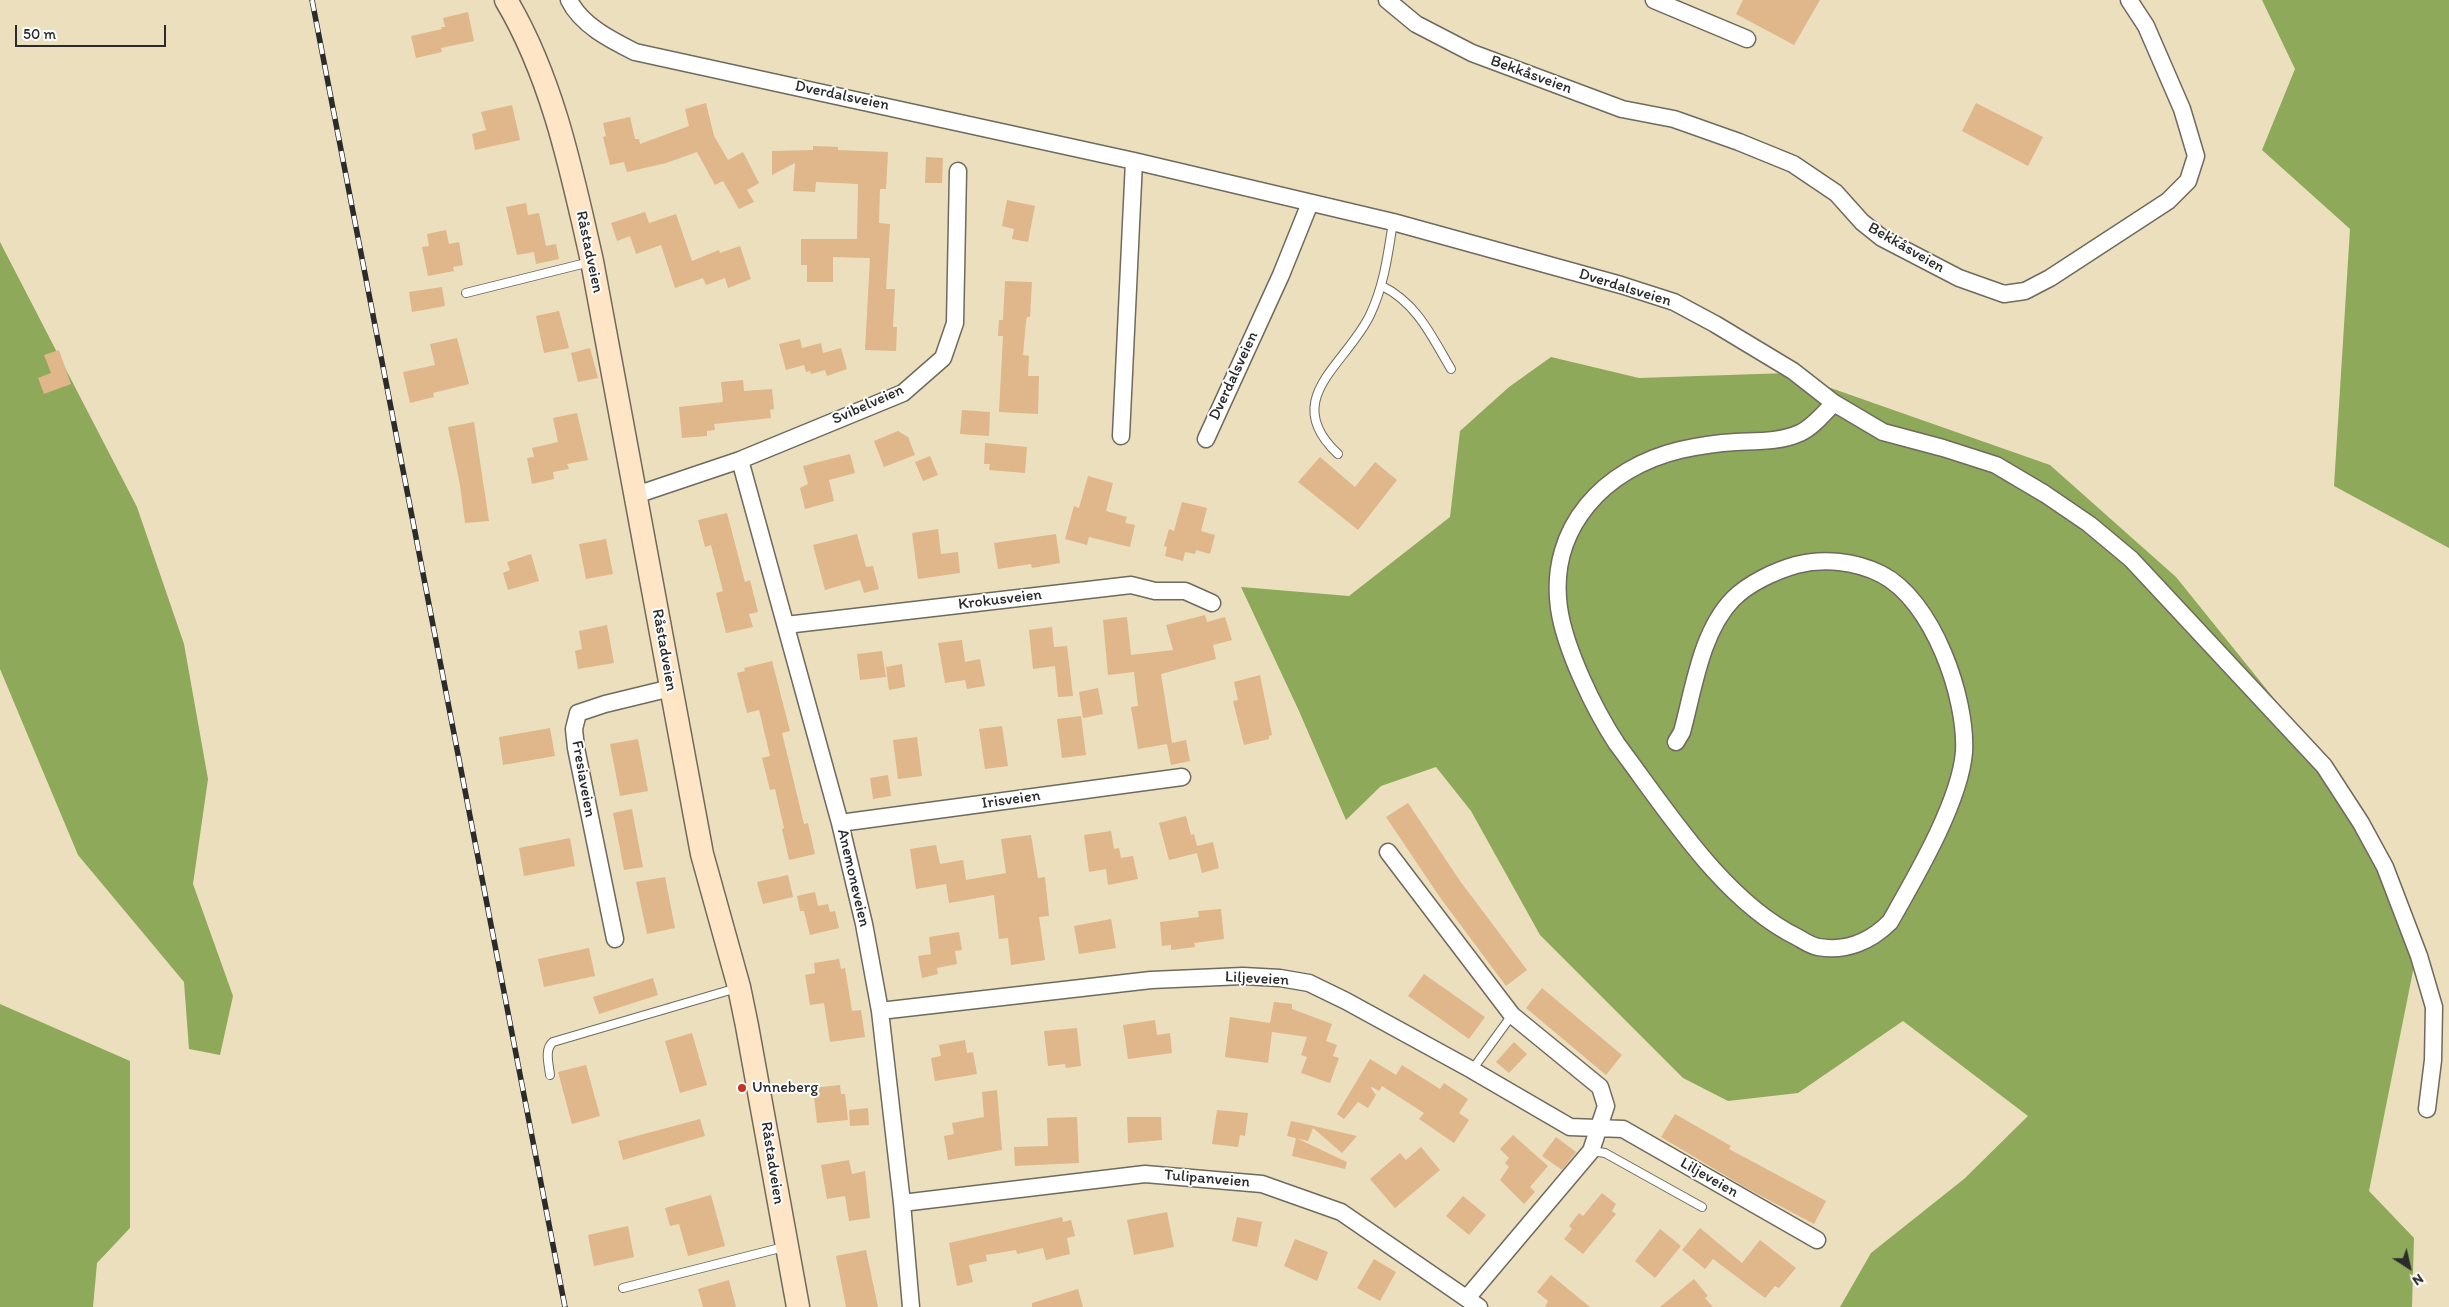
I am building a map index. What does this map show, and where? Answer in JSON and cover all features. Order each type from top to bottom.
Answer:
[{"type":"main road","name":"Råstadveien","points":[[506,0],[532,53],[558,126],[573,177],[592,261],[702,854],[739,988],[762,1100],[786,1247],[798,1307]]},
{"type":"street","name":"Dverdalsveien","points":[[569,0],[573,10],[605,37],[635,52],[1134,161],[1393,222],[1621,284],[1674,302],[1715,324],[1793,371],[1834,403],[1883,432],[1996,465],[2045,494],[2090,524],[2131,559],[2324,766],[2362,823],[2385,867],[2421,964],[2434,1007],[2433,1060],[2427,1109]]},
{"type":"street","name":"Bekkåsveien","points":[[1387,0],[1416,24],[1472,53],[1622,109],[1674,119],[1793,164],[1836,193],[1862,222],[1882,238],[1959,278],[2004,294],[2025,291],[2050,278],[2168,200],[2188,180],[2196,156],[2182,109],[2146,26],[2129,0]]},
{"type":"street","points":[[1654,0],[1747,39]]},
{"type":"street","points":[[1121,436],[1134,161]]},
{"type":"street","name":"Svibelveien","points":[[636,495],[740,460],[902,393],[942,358],[954,323],[958,170]]},
{"type":"street","name":"Dverdalsveien","points":[[1206,439],[1281,275],[1310,203]]},
{"type":"street","points":[[1676,742],[1682,732],[1705,649],[1716,622],[1734,598],[1755,583],[1783,569],[1814,561],[1848,563],[1882,574],[1902,590],[1932,629],[1949,665],[1959,696],[1964,752],[1960,775],[1950,806],[1890,922],[1880,932],[1859,944],[1836,948],[1817,947],[1787,932],[1756,910],[1731,888],[1711,867],[1616,744],[1590,698],[1570,646],[1559,608],[1558,582],[1561,557],[1571,528],[1588,503],[1611,481],[1635,464],[1680,450],[1736,442],[1761,442],[1801,433],[1834,403]]},
{"type":"street","name":"Anemoneveien","points":[[740,460],[840,823],[864,924],[880,1011],[902,1203],[911,1307]]},
{"type":"street","name":"Krokusveien","points":[[786,625],[1131,585],[1155,591],[1185,591],[1212,603]]},
{"type":"street","name":"Fresiaveien","points":[[615,939],[576,748],[575,718],[582,712],[606,704],[671,688]]},
{"type":"street","name":"Irisveien","points":[[840,823],[1182,777]]},
{"type":"street","points":[[1388,852],[1512,1015],[1600,1088],[1606,1106],[1591,1151],[1473,1303]]},
{"type":"street","name":"Liljeveien","points":[[880,1011],[1151,980],[1243,976],[1280,978],[1309,983],[1346,1001],[1472,1070],[1570,1127],[1623,1129],[1817,1240]]},
{"type":"street","name":"Tulipanveien","points":[[902,1203],[1144,1174],[1262,1184],[1340,1212],[1473,1303]]},
{"type":"lane","points":[[1338,454],[1324,441],[1313,419],[1313,406],[1320,386],[1370,316],[1382,286],[1393,222]]},
{"type":"lane","points":[[466,293],[592,261]]},
{"type":"lane","points":[[1382,286],[1404,300],[1416,311],[1451,369]]},
{"type":"lane","points":[[550,1075],[548,1046],[553,1042],[739,988]]},
{"type":"lane","points":[[1472,1070],[1512,1015]]},
{"type":"lane","name":"Liljeveien","points":[[1591,1151],[1605,1152],[1702,1207]]},
{"type":"lane","points":[[623,1288],[786,1247]]},
{"type":"green space","points":[[2262,0],[2449,0],[2449,548],[2334,486],[2350,229],[2262,150],[2295,69]]},
{"type":"green space","points":[[0,242],[137,507],[184,644],[208,779],[193,884],[233,996],[220,1055],[189,1049],[184,982],[78,855],[0,669]]},
{"type":"green space","points":[[1551,357],[1639,378],[1788,373],[2050,465],[2176,577],[2347,789],[2419,941],[2369,1191],[2414,1238],[2412,1307],[1840,1307],[1871,1253],[1964,1179],[2028,1116],[1903,1021],[1798,1093],[1728,1101],[1683,1078],[1540,935],[1471,811],[1436,767],[1381,786],[1346,820],[1299,711],[1241,587],[1349,596],[1450,517],[1460,431],[1509,387]]},
{"type":"green space","points":[[0,1004],[130,1061],[130,1228],[97,1263],[93,1307],[0,1307]]},
{"type":"building","points":[[1743,0],[1820,0],[1794,45],[1736,14]]},
{"type":"building","points":[[468,12],[474,41],[441,48],[442,52],[416,58],[411,36],[442,29],[441,27],[445,27],[443,18]]},
{"type":"building","points":[[706,103],[714,136],[728,160],[743,152],[759,183],[747,190],[754,202],[739,209],[723,181],[715,185],[697,152],[666,163],[627,172],[624,162],[610,165],[603,137],[606,136],[603,123],[630,117],[635,139],[639,139],[640,144],[689,126],[685,109]]},
{"type":"building","points":[[1976,103],[2043,137],[2028,166],[1962,131]]},
{"type":"building","points":[[512,105],[520,140],[475,150],[472,134],[486,130],[481,112]]},
{"type":"building","points":[[813,146],[838,147],[838,150],[888,152],[886,189],[880,189],[879,223],[890,224],[886,289],[895,289],[893,327],[897,327],[896,351],[865,350],[870,258],[833,257],[833,282],[807,282],[807,265],[801,265],[801,239],[857,239],[858,184],[816,182],[815,192],[793,191],[795,163],[772,175],[772,151],[813,150]]},
{"type":"building","points":[[926,157],[943,158],[942,183],[925,183]]},
{"type":"building","points":[[1007,200],[1035,206],[1028,242],[1012,239],[1014,229],[1002,226]]},
{"type":"building","points":[[526,203],[528,215],[539,213],[546,246],[556,244],[559,259],[536,264],[534,252],[517,255],[506,207]]},
{"type":"building","points":[[645,212],[649,223],[676,214],[692,261],[719,250],[720,253],[740,246],[751,279],[728,288],[725,278],[706,285],[703,278],[675,288],[661,245],[636,254],[630,236],[617,241],[611,223]]},
{"type":"building","points":[[446,230],[449,244],[459,242],[463,265],[453,267],[454,271],[428,276],[422,247],[429,246],[427,234]]},
{"type":"building","points":[[1005,281],[1032,282],[1030,317],[1027,317],[1026,321],[1023,355],[1029,356],[1028,376],[1039,376],[1038,414],[999,412],[1003,336],[998,336],[999,320],[1003,320]]},
{"type":"building","points":[[442,287],[445,306],[412,312],[409,292]]},
{"type":"building","points":[[559,311],[569,348],[544,353],[536,316]]},
{"type":"building","points":[[457,338],[469,384],[433,393],[434,397],[410,403],[403,372],[435,365],[430,344]]},
{"type":"building","points":[[800,339],[802,348],[821,343],[823,353],[841,348],[847,369],[827,376],[825,370],[811,374],[810,371],[806,372],[804,365],[786,370],[779,344]]},
{"type":"building","points":[[590,348],[598,378],[578,382],[571,353]]},
{"type":"building","points":[[59,350],[71,384],[44,394],[38,378],[51,373],[44,355]]},
{"type":"building","points":[[743,380],[744,391],[772,389],[774,409],[770,410],[771,418],[714,424],[715,430],[707,431],[707,436],[682,438],[679,407],[723,402],[721,382]]},
{"type":"building","points":[[962,410],[990,412],[989,436],[960,434]]},
{"type":"building","points":[[577,413],[588,460],[567,464],[569,469],[553,472],[554,479],[532,484],[527,458],[534,457],[532,448],[558,442],[553,418]]},
{"type":"building","points":[[474,422],[489,521],[465,523],[460,485],[448,427]]},
{"type":"building","points":[[898,431],[908,437],[915,455],[884,467],[874,441]]},
{"type":"building","points":[[985,443],[1027,447],[1025,473],[989,470],[990,464],[984,464]]},
{"type":"building","points":[[850,454],[855,473],[829,480],[834,501],[805,509],[800,488],[808,484],[803,466]]},
{"type":"building","points":[[930,456],[938,475],[923,481],[915,462]]},
{"type":"building","points":[[1320,457],[1355,487],[1375,462],[1397,480],[1358,530],[1298,482]]},
{"type":"building","points":[[1088,476],[1113,483],[1106,511],[1127,517],[1125,523],[1135,525],[1130,547],[1089,537],[1087,545],[1065,539],[1074,506],[1079,508]]},
{"type":"building","points":[[1182,502],[1207,508],[1201,531],[1215,535],[1210,554],[1196,550],[1195,554],[1185,552],[1183,561],[1165,556],[1167,547],[1164,546],[1169,529],[1174,531]]},
{"type":"building","points":[[727,513],[745,582],[750,580],[758,612],[749,614],[753,627],[726,633],[716,593],[723,591],[711,545],[705,547],[698,520]]},
{"type":"building","points":[[938,529],[941,554],[958,552],[960,573],[918,579],[912,533]]},
{"type":"building","points":[[857,534],[866,567],[873,566],[879,589],[864,593],[860,580],[825,590],[813,545]]},
{"type":"building","points":[[1056,534],[1060,563],[1032,568],[1031,564],[998,569],[994,543]]},
{"type":"building","points":[[606,539],[613,574],[586,579],[579,544]]},
{"type":"building","points":[[531,554],[539,581],[508,590],[503,573],[510,570],[507,562]]},
{"type":"building","points":[[1205,615],[1207,622],[1225,617],[1232,640],[1213,645],[1216,659],[1161,674],[1172,743],[1186,740],[1190,761],[1171,765],[1167,744],[1138,749],[1131,707],[1138,706],[1134,672],[1108,675],[1103,620],[1127,617],[1131,655],[1173,650],[1166,625]]},
{"type":"building","points":[[607,625],[614,663],[578,669],[575,651],[582,649],[579,631]]},
{"type":"building","points":[[1052,627],[1054,647],[1067,646],[1073,696],[1058,697],[1055,666],[1033,669],[1029,630]]},
{"type":"building","points":[[962,640],[965,662],[980,659],[985,686],[967,689],[965,680],[945,683],[938,643]]},
{"type":"building","points":[[882,651],[886,677],[860,680],[857,654]]},
{"type":"building","points":[[772,661],[790,731],[782,733],[804,824],[808,823],[815,854],[789,860],[775,789],[770,790],[762,758],[770,756],[759,710],[747,713],[737,673],[745,671],[744,668]]},
{"type":"building","points":[[902,664],[905,687],[889,690],[886,667]]},
{"type":"building","points":[[1260,675],[1272,735],[1269,736],[1269,739],[1244,745],[1233,701],[1238,700],[1234,682]]},
{"type":"building","points":[[1098,688],[1103,714],[1083,718],[1079,692]]},
{"type":"building","points":[[1081,716],[1086,755],[1062,758],[1057,719]]},
{"type":"building","points":[[1002,726],[1008,766],[985,769],[979,729]]},
{"type":"building","points":[[550,728],[555,756],[503,765],[499,737]]},
{"type":"building","points":[[917,737],[922,776],[898,779],[893,740]]},
{"type":"building","points":[[638,739],[648,791],[620,796],[610,744]]},
{"type":"building","points":[[888,775],[891,796],[873,799],[870,778]]},
{"type":"building","points":[[1408,803],[1460,881],[1527,970],[1506,986],[1439,896],[1386,817]]},
{"type":"building","points":[[632,809],[643,867],[624,870],[613,813]]},
{"type":"building","points":[[1186,816],[1191,835],[1194,834],[1197,846],[1213,842],[1219,868],[1202,873],[1197,853],[1169,860],[1159,823]]},
{"type":"building","points":[[1111,831],[1114,849],[1119,848],[1121,858],[1133,856],[1138,879],[1108,885],[1106,869],[1089,872],[1084,835]]},
{"type":"building","points":[[1031,835],[1038,878],[1045,877],[1049,916],[1039,917],[1045,960],[1011,965],[1008,938],[999,939],[994,895],[949,903],[946,884],[916,889],[910,849],[936,845],[940,864],[963,860],[966,880],[1006,873],[1001,839]]},
{"type":"building","points":[[570,838],[575,866],[524,876],[519,848]]},
{"type":"building","points":[[788,875],[793,897],[763,904],[757,882]]},
{"type":"building","points":[[665,877],[675,928],[647,934],[636,882]]},
{"type":"building","points":[[815,892],[818,906],[828,904],[830,912],[835,911],[839,928],[810,935],[804,911],[800,911],[797,896]]},
{"type":"building","points":[[1221,909],[1224,939],[1194,943],[1195,947],[1171,950],[1171,945],[1162,946],[1160,922],[1199,917],[1198,911]]},
{"type":"building","points":[[1111,919],[1116,948],[1079,954],[1074,926]]},
{"type":"building","points":[[959,932],[962,950],[955,951],[957,964],[937,968],[938,974],[922,978],[918,956],[931,954],[929,937]]},
{"type":"building","points":[[589,948],[595,976],[544,987],[538,959]]},
{"type":"building","points":[[839,959],[841,969],[845,968],[852,1011],[861,1010],[865,1037],[830,1042],[824,1003],[810,1005],[805,975],[815,973],[814,963]]},
{"type":"building","points":[[1424,974],[1485,1017],[1469,1039],[1408,996]]},
{"type":"building","points":[[653,978],[658,995],[599,1014],[593,997]]},
{"type":"building","points":[[1542,988],[1622,1055],[1606,1075],[1526,1008]]},
{"type":"building","points":[[1274,1002],[1292,1004],[1292,1009],[1332,1024],[1326,1041],[1337,1045],[1333,1056],[1339,1058],[1330,1083],[1301,1073],[1307,1057],[1301,1055],[1307,1037],[1272,1032],[1268,1063],[1225,1057],[1230,1017],[1270,1023]]},
{"type":"building","points":[[1155,1020],[1157,1035],[1170,1033],[1172,1053],[1128,1059],[1123,1025]]},
{"type":"building","points":[[1077,1028],[1081,1066],[1066,1068],[1065,1064],[1048,1066],[1044,1031]]},
{"type":"building","points":[[692,1033],[707,1085],[680,1093],[665,1041]]},
{"type":"building","points":[[965,1040],[967,1053],[973,1052],[977,1074],[935,1081],[931,1058],[941,1056],[939,1045]]},
{"type":"building","points":[[1514,1042],[1527,1054],[1509,1073],[1496,1062]]},
{"type":"building","points":[[1370,1059],[1396,1075],[1402,1065],[1440,1089],[1444,1083],[1468,1099],[1459,1113],[1469,1120],[1454,1143],[1419,1119],[1424,1113],[1382,1086],[1379,1091],[1371,1088],[1376,1095],[1368,1108],[1358,1102],[1344,1119],[1337,1114]]},
{"type":"building","points":[[586,1065],[600,1116],[572,1124],[558,1072]]},
{"type":"building","points":[[840,1085],[841,1094],[845,1094],[848,1120],[817,1123],[813,1088]]},
{"type":"building","points":[[997,1090],[1002,1150],[948,1160],[944,1136],[954,1134],[952,1123],[984,1117],[982,1092]]},
{"type":"building","points":[[868,1108],[869,1125],[850,1126],[849,1110]]},
{"type":"building","points":[[1217,1110],[1248,1113],[1245,1136],[1240,1135],[1238,1147],[1212,1144]]},
{"type":"building","points":[[1675,1114],[1731,1146],[1729,1149],[1826,1201],[1814,1224],[1748,1189],[1661,1137]]},
{"type":"building","points":[[1077,1117],[1079,1163],[1015,1166],[1014,1147],[1048,1146],[1047,1118]]},
{"type":"building","points":[[1127,1117],[1161,1117],[1162,1140],[1128,1143]]},
{"type":"building","points":[[700,1119],[705,1136],[623,1160],[618,1141]]},
{"type":"building","points":[[1291,1121],[1357,1136],[1342,1153],[1313,1128],[1308,1141],[1287,1136]]},
{"type":"building","points":[[1513,1135],[1548,1166],[1530,1187],[1535,1192],[1524,1204],[1500,1180],[1509,1167],[1505,1163],[1509,1158],[1500,1149]]},
{"type":"building","points":[[1556,1137],[1576,1152],[1562,1170],[1542,1156]]},
{"type":"building","points":[[1296,1138],[1347,1162],[1345,1169],[1292,1156]]},
{"type":"building","points":[[1421,1147],[1440,1170],[1395,1208],[1370,1179],[1400,1153],[1406,1160]]},
{"type":"building","points":[[849,1160],[852,1174],[865,1171],[870,1218],[849,1221],[845,1196],[827,1199],[821,1165]]},
{"type":"building","points":[[1602,1193],[1616,1204],[1612,1211],[1616,1214],[1583,1254],[1564,1239],[1572,1229],[1569,1226],[1579,1213],[1583,1216]]},
{"type":"building","points":[[711,1195],[725,1246],[688,1256],[679,1224],[670,1226],[665,1208]]},
{"type":"building","points":[[1463,1196],[1486,1215],[1469,1235],[1446,1216]]},
{"type":"building","points":[[1167,1212],[1174,1247],[1134,1255],[1127,1220]]},
{"type":"building","points":[[1062,1217],[1063,1222],[1071,1220],[1075,1236],[1067,1238],[1070,1254],[1046,1260],[1043,1248],[1017,1254],[1016,1250],[986,1255],[987,1261],[969,1265],[973,1282],[957,1286],[949,1243]]},
{"type":"building","points":[[1237,1217],[1262,1222],[1257,1247],[1232,1241]]},
{"type":"building","points":[[628,1226],[634,1257],[594,1266],[588,1235]]},
{"type":"building","points":[[1700,1228],[1742,1263],[1760,1240],[1796,1268],[1779,1288],[1775,1286],[1765,1298],[1713,1259],[1705,1269],[1682,1250]]},
{"type":"building","points":[[1660,1229],[1681,1246],[1655,1278],[1635,1261]]},
{"type":"building","points":[[1295,1239],[1328,1252],[1317,1281],[1284,1266]]},
{"type":"building","points":[[866,1250],[878,1307],[846,1307],[836,1256]]},
{"type":"building","points":[[1374,1259],[1396,1272],[1380,1301],[1357,1288]]},
{"type":"building","points":[[1551,1275],[1590,1307],[1545,1307],[1548,1301],[1537,1292]]},
{"type":"building","points":[[1694,1279],[1708,1296],[1705,1298],[1713,1307],[1660,1307]]},
{"type":"building","points":[[729,1280],[736,1307],[703,1307],[698,1289]]},
{"type":"building","points":[[1078,1289],[1083,1307],[1032,1307],[1032,1303]]},
{"type":"railway","points":[[312,0],[565,1307]]},
{"type":"place","name":"Unneberg","points":[[742,1088]]}]
